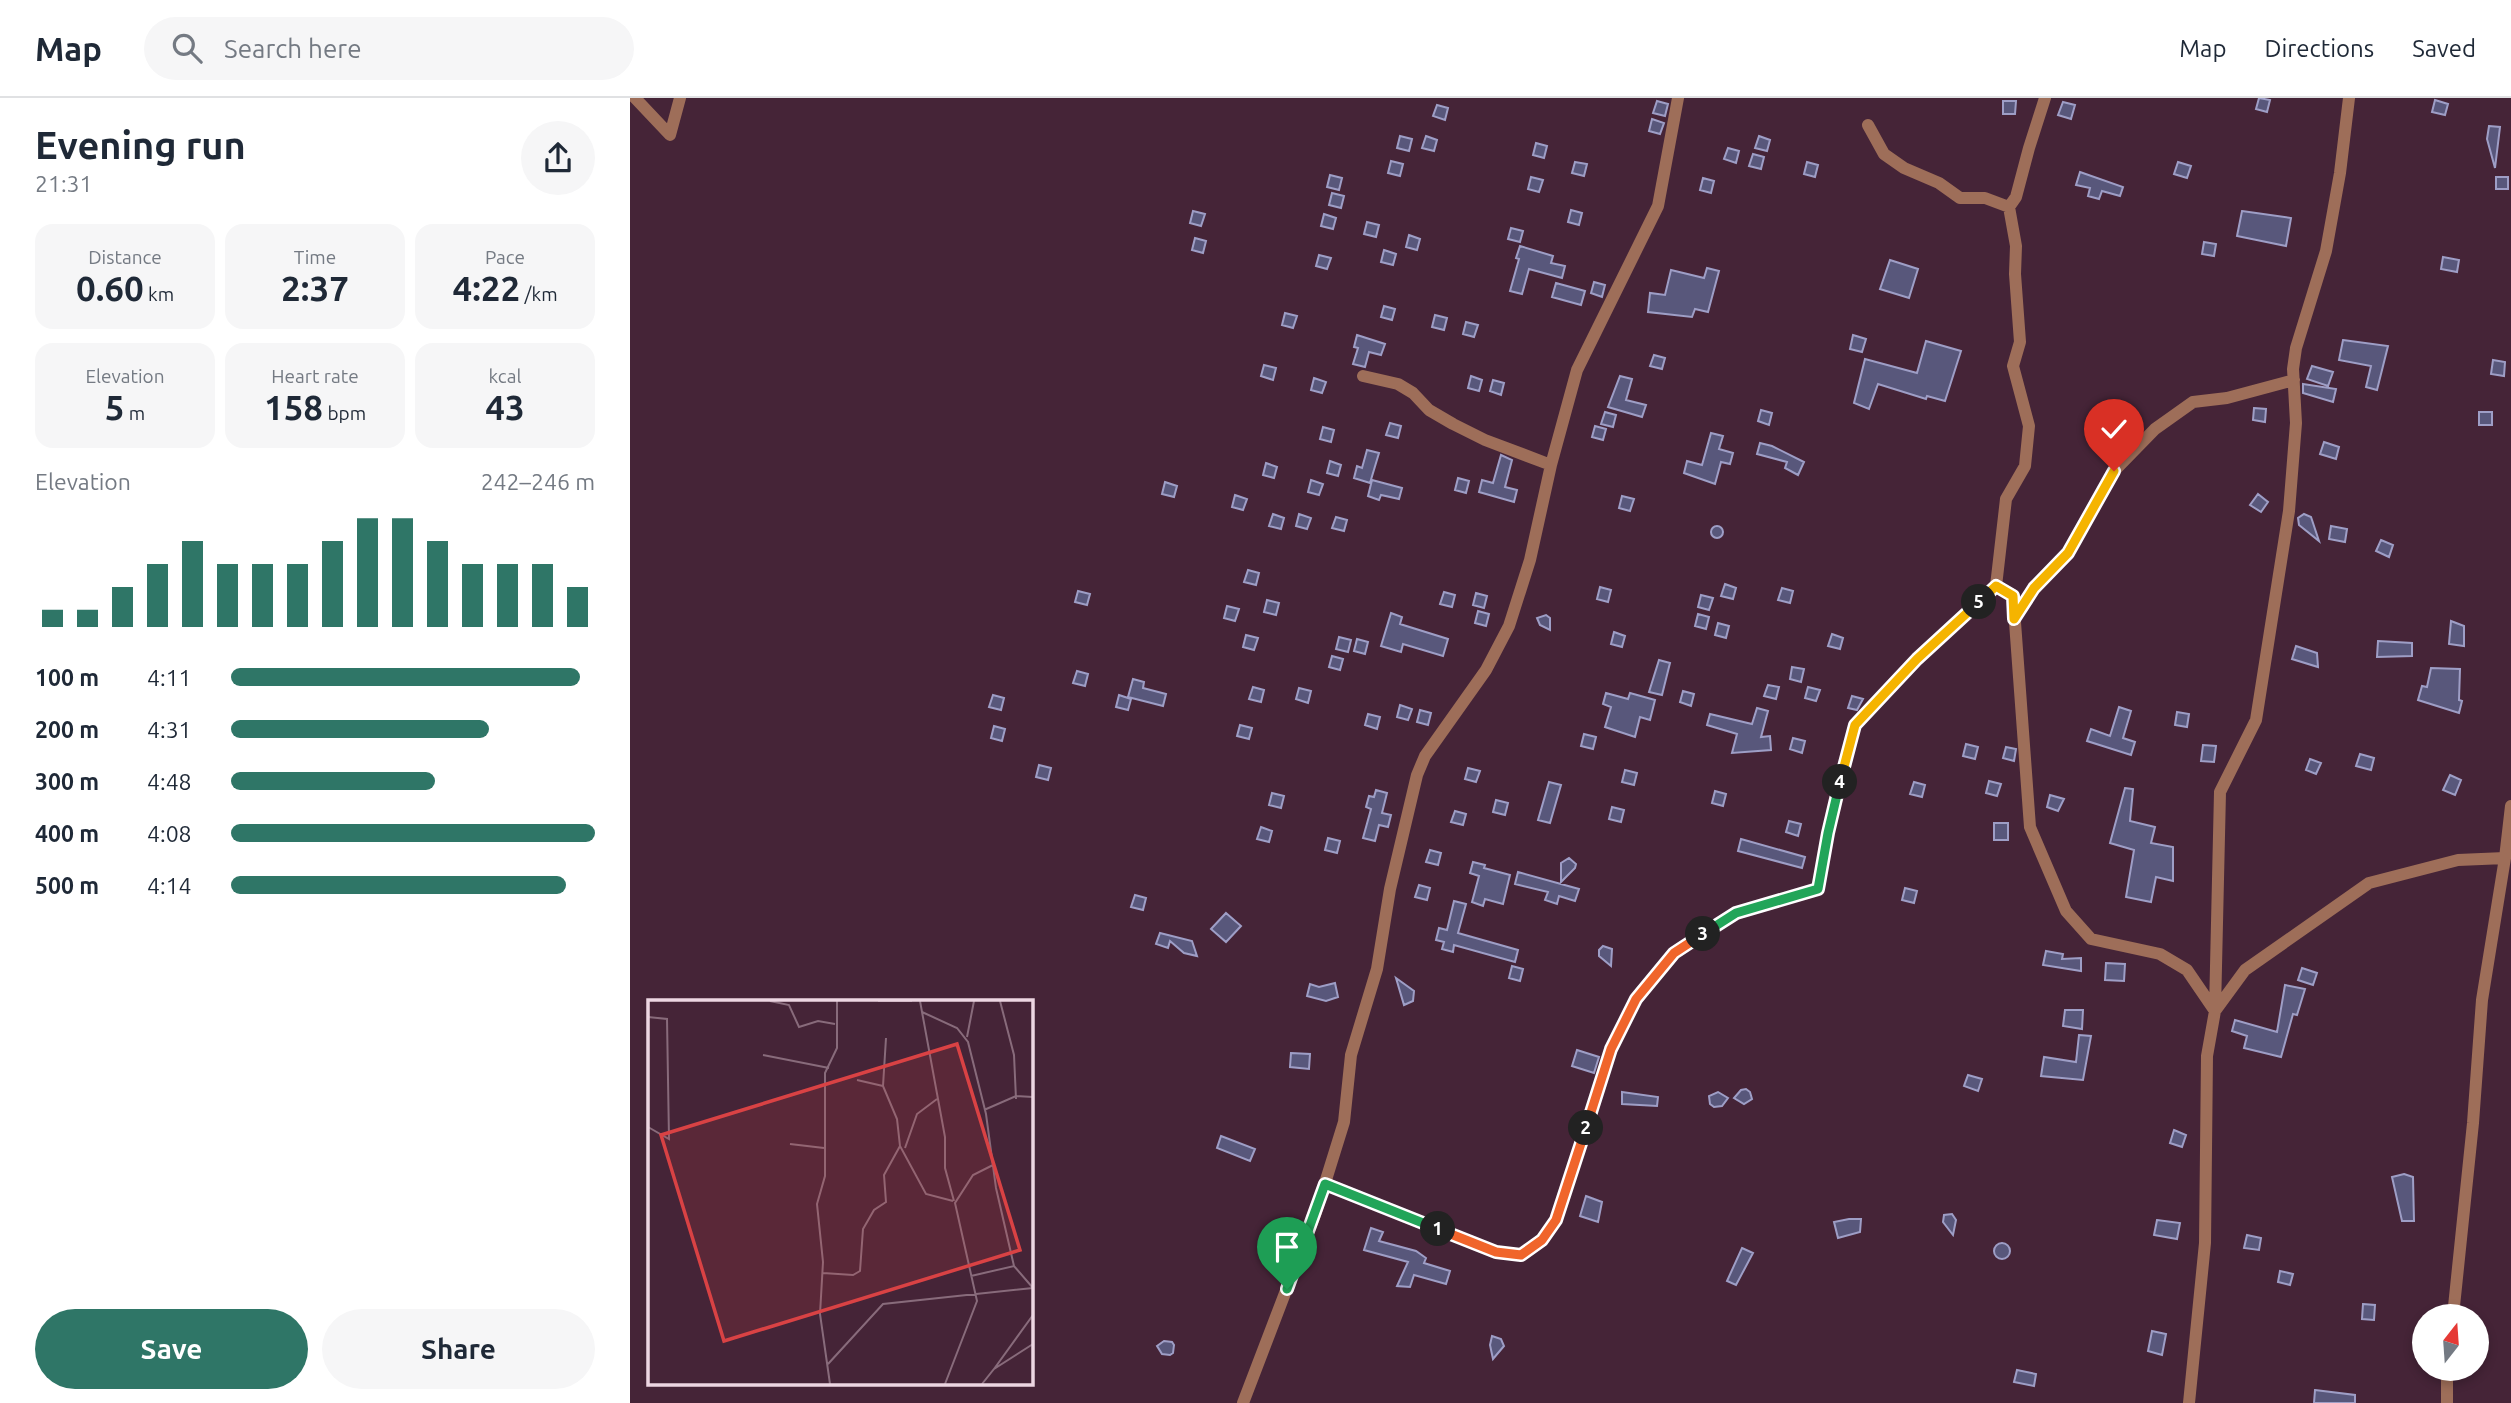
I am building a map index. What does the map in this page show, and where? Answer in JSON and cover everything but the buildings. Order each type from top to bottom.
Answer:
[{"type":"street","points":[[635,98],[670,135],[680,98]]},
{"type":"street","points":[[1243,1403],[1325,1184],[1344,1122],[1351,1055],[1377,970],[1390,889],[1417,775],[1425,756],[1486,670],[1509,626],[1530,560],[1551,465],[1577,370],[1658,206],[1678,98]]},
{"type":"street","points":[[1325,1184],[1496,1252],[1521,1255],[1542,1240],[1556,1220],[1611,1049],[1636,999],[1674,953],[1736,913],[1818,889],[1828,833],[1855,725],[1917,659],[1996,586],[2006,499],[2025,466],[2029,426],[2013,366],[2020,342],[2015,274],[2016,246],[2009,206],[2016,197],[2045,98]]},
{"type":"street","points":[[2189,1403],[2205,1243],[2207,1056],[2215,1011],[2220,792],[2256,720],[2289,511],[2296,423],[2296,348],[2326,251],[2340,173],[2349,98]]},
{"type":"street","points":[[1868,125],[1884,154],[1904,168],[1939,183],[1960,198],[1985,198],[2009,206]]},
{"type":"street","points":[[1363,376],[1398,384],[1413,393],[1429,410],[1453,424],[1485,440],[1551,465]]},
{"type":"street","points":[[2014,619],[2034,588],[2068,553],[2114,471],[2155,429],[2193,402],[2227,398],[2294,380]]},
{"type":"street","points":[[1996,586],[2013,596],[2030,827],[2066,911],[2091,939],[2160,954],[2187,970],[2215,1011]]},
{"type":"street","points":[[2454,1304],[2473,1123],[2482,1000],[2511,806]]},
{"type":"street","points":[[2215,1011],[2245,970],[2369,883],[2458,860],[2505,858]]},
{"type":"street","points":[[2447,1381],[2447,1403]]},
{"type":"route","points":[[1287,1289],[1325,1184],[1496,1252],[1521,1255],[1542,1240],[1556,1220],[1611,1049],[1636,999],[1674,953],[1736,913],[1818,889],[1828,833],[1855,725],[1917,659],[1996,586],[2013,596],[2014,619],[2034,588],[2068,553],[2114,471]]}]
